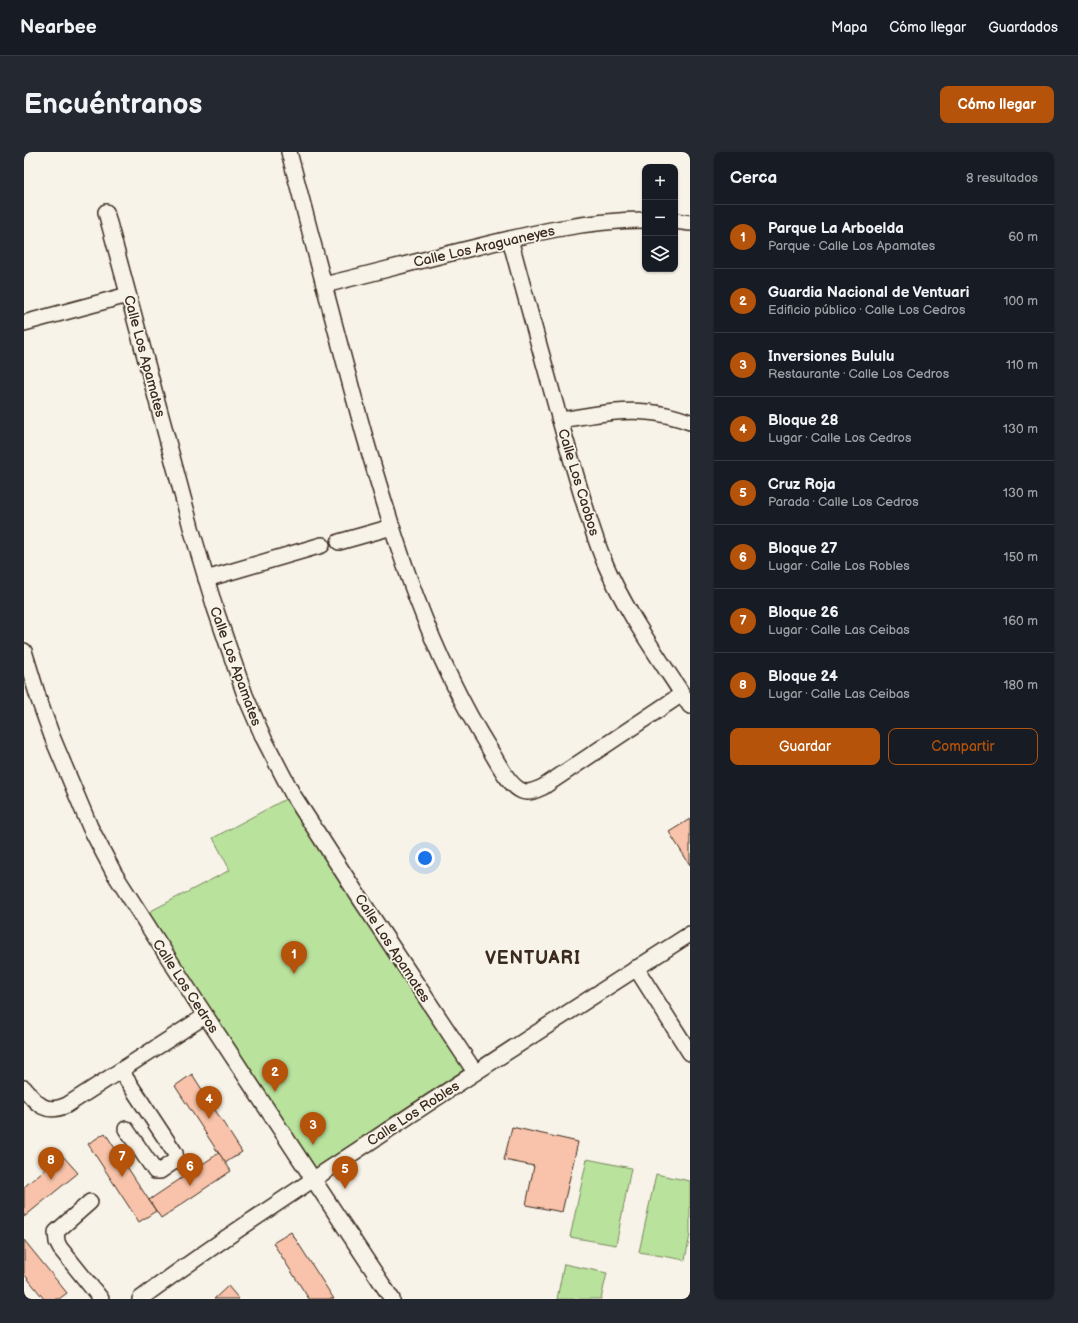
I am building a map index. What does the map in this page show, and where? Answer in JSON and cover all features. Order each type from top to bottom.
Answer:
[{"type":"street","points":[[289,152],[352,388],[392,527],[418,604],[447,673],[482,737],[509,780],[524,792],[533,792],[686,700]]},
{"type":"street","name":"Calle Los Apamates","points":[[106,212],[206,578],[224,637],[242,688],[264,739],[293,795],[475,1072]]},
{"type":"street","name":"Calle Los Araguaneyes","points":[[324,285],[510,239],[565,227],[597,222],[642,220]]},
{"type":"street","points":[[678,221],[690,223]]},
{"type":"street","name":"Calle Los Caobos","points":[[510,239],[589,520],[605,562],[623,599],[641,630],[686,700]]},
{"type":"street","points":[[24,324],[128,295]]},
{"type":"street","points":[[560,420],[616,412],[646,412],[672,416],[690,422]]},
{"type":"street","points":[[340,542],[392,527]]},
{"type":"street","points":[[206,578],[322,546]]},
{"type":"street","name":"Calle Los Cedros","points":[[24,651],[53,739],[90,827],[118,879],[205,1016],[392,1299]]},
{"type":"street","name":"Calle Los Robles","points":[[140,1299],[194,1259],[313,1179],[475,1072],[690,934]]},
{"type":"street","points":[[636,968],[690,1053]]},
{"type":"street","points":[[24,1088],[32,1099],[42,1107],[50,1110],[59,1109],[205,1016]]},
{"type":"street","points":[[116,1074],[175,1153],[176,1160],[160,1171],[155,1171],[126,1129]]},
{"type":"street","points":[[90,1202],[56,1232],[56,1237],[60,1248],[101,1299]]},
{"type":"green space","points":[[293,795],[475,1072],[313,1179],[141,916],[230,870],[213,838]]},
{"type":"green space","points":[[587,1159],[631,1168],[616,1245],[570,1237]]},
{"type":"green space","points":[[656,1174],[690,1181],[690,1235],[685,1260],[639,1252]]},
{"type":"green space","points":[[564,1264],[607,1273],[601,1299],[557,1299]]},
{"type":"building","points":[[690,819],[690,865],[669,832]]},
{"type":"building","points":[[192,1074],[242,1152],[225,1163],[175,1086]]},
{"type":"building","points":[[512,1127],[578,1142],[562,1212],[526,1205],[534,1166],[504,1160]]},
{"type":"building","points":[[105,1133],[156,1211],[139,1222],[88,1144]]},
{"type":"building","points":[[219,1153],[231,1171],[161,1218],[149,1200]]},
{"type":"building","points":[[62,1155],[78,1173],[24,1217],[24,1187]]},
{"type":"building","points":[[291,1232],[334,1299],[309,1299],[273,1243]]},
{"type":"building","points":[[24,1240],[67,1293],[59,1299],[44,1299],[24,1274]]},
{"type":"building","points":[[228,1286],[239,1299],[214,1299]]},
{"type":"place","name":"Parque La Arboelda","points":[[294,974]]},
{"type":"place","name":"Guardia Nacional de Ventuari","points":[[275,1092]]},
{"type":"place","name":"Bloque 28","points":[[209,1119]]},
{"type":"place","name":"Inversiones Bululu","points":[[313,1145]]},
{"type":"place","name":"Bloque 26","points":[[122,1177]]},
{"type":"place","name":"Bloque 24","points":[[51,1180]]},
{"type":"place","name":"Bloque 27","points":[[190,1186]]},
{"type":"place","name":"Cruz Roja","points":[[345,1189]]},
{"type":"district","name":"VENTUARI","points":[[533,958]]}]
